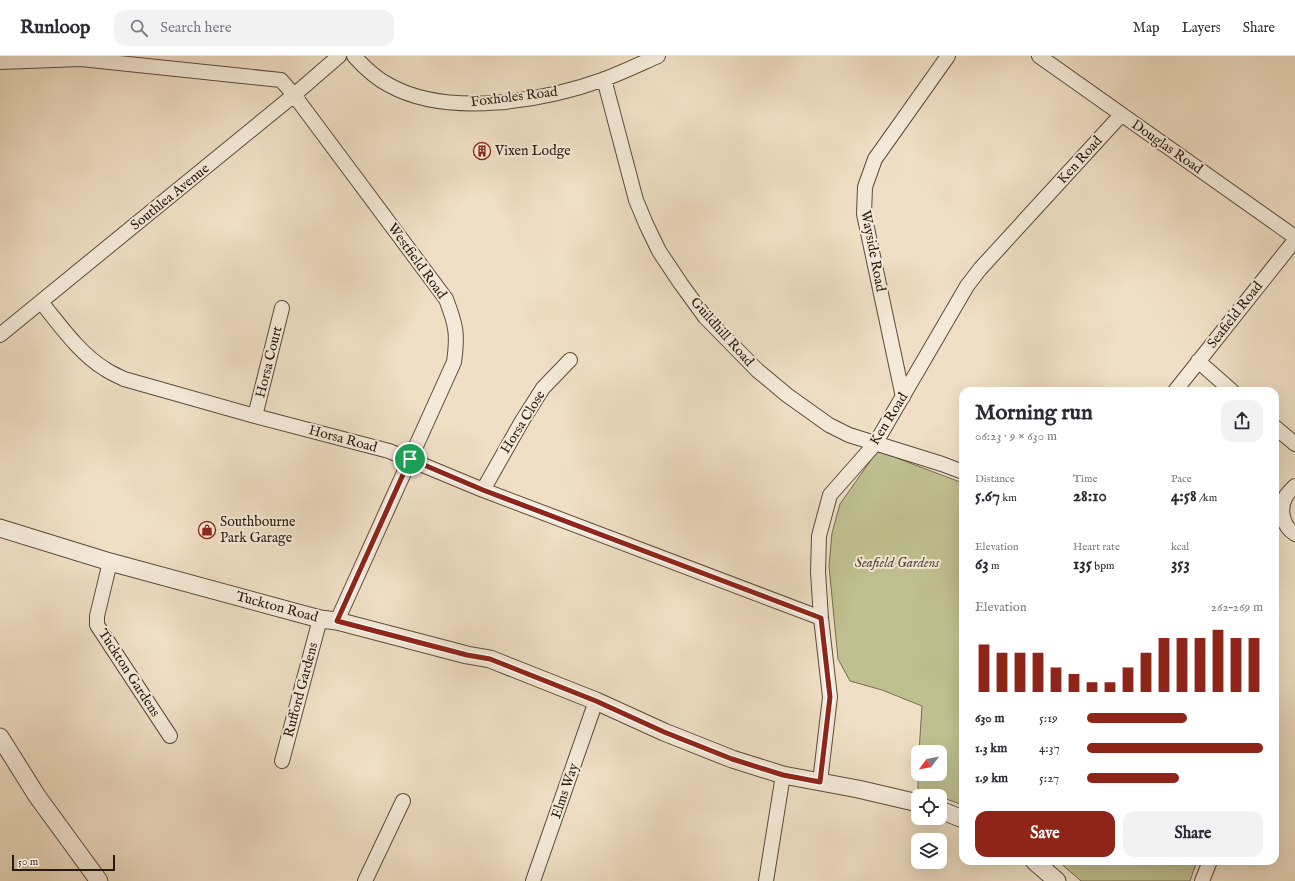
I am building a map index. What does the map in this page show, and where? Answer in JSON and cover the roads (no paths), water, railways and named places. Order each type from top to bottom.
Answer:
[{"type":"street","name":"Southlea Avenue","points":[[2,329],[41,302],[294,95],[339,56]]},
{"type":"street","name":"Foxholes Road","points":[[354,56],[368,71],[389,85],[413,95],[440,102],[463,104],[493,103],[564,91],[604,79],[658,56]]},
{"type":"street","name":"Wayside Road","points":[[903,397],[864,214],[865,187],[875,159],[948,56]]},
{"type":"street","name":"Douglas Road","points":[[1039,56],[1295,238]]},
{"type":"street","name":"Westfield Road","points":[[0,62],[81,59],[281,80],[294,95],[446,299],[453,317],[456,331],[457,342],[454,362],[410,459],[329,620]]},
{"type":"street","name":"Guildhill Road","points":[[604,79],[636,200],[646,224],[659,251],[705,317],[757,370],[787,395],[829,425],[849,436],[959,470]]},
{"type":"street","name":"Ken Road","points":[[820,782],[830,697],[821,618],[818,572],[819,536],[830,496],[875,444],[967,286],[1121,115]]},
{"type":"street","name":"Seafield Road","points":[[1178,387],[1295,238]]},
{"type":"street","name":"Horsa Road","points":[[41,302],[86,354],[105,369],[124,379],[255,416],[389,451],[483,490],[821,618]]},
{"type":"street","name":"Horsa Court","points":[[255,416],[282,308]]},
{"type":"street","name":"Horsa Close","points":[[483,490],[522,421],[543,388],[570,360]]},
{"type":"street","points":[[1198,361],[1227,387]]},
{"type":"street","points":[[1279,430],[1295,444]]},
{"type":"street","points":[[1295,486],[1287,495],[1282,506],[1283,519],[1291,532],[1295,534]]},
{"type":"street","name":"Tuckton Road","points":[[0,528],[110,562],[329,620],[467,655],[490,659],[596,701],[664,732],[719,754],[783,775],[911,802]]},
{"type":"street","name":"Tuckton Gardens","points":[[110,562],[97,616],[97,626],[170,736]]},
{"type":"street","name":"Rufford Gardens","points":[[282,761],[329,620]]},
{"type":"street","name":"Elms Way","points":[[533,881],[596,701]]},
{"type":"street","points":[[0,737],[37,796],[99,881]]},
{"type":"street","points":[[766,881],[783,775]]},
{"type":"street","points":[[365,881],[403,801]]},
{"type":"street","points":[[947,813],[959,817]]},
{"type":"street","points":[[1039,865],[1057,881]]},
{"type":"street","points":[[1202,881],[1208,865]]},
{"type":"place","name":"Vixen Lodge","points":[[482,151]]},
{"type":"place","name":"Southbourne Park Garage","points":[[207,530]]},
{"type":"park label","name":"Seafield Gardens","points":[[897,563]]}]
